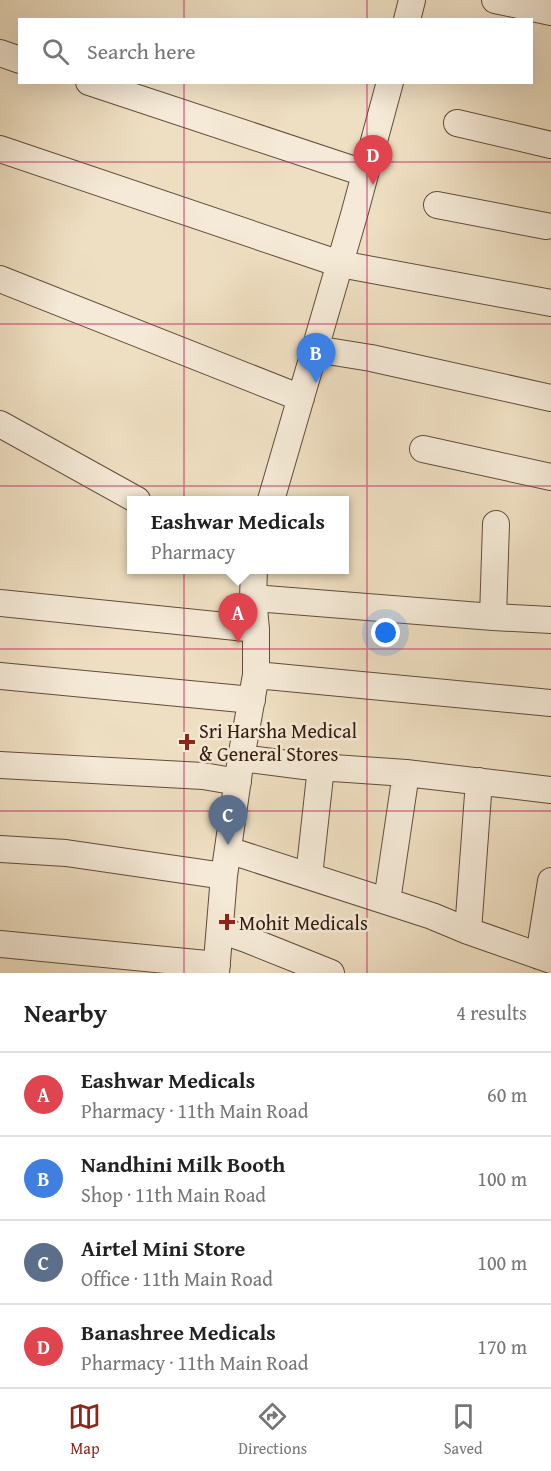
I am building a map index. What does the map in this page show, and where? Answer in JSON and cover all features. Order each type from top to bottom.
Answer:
[{"type":"street","points":[[408,18],[412,0]]},
{"type":"street","points":[[495,0],[551,12]]},
{"type":"street","points":[[0,53],[18,59]]},
{"type":"street","points":[[95,84],[364,173]]},
{"type":"street","points":[[272,496],[340,264],[384,84]]},
{"type":"street","points":[[457,123],[551,145]]},
{"type":"street","points":[[0,148],[340,264],[551,303]]},
{"type":"street","points":[[437,205],[549,220]]},
{"type":"street","points":[[0,279],[301,398]]},
{"type":"street","points":[[315,349],[371,358],[551,398]]},
{"type":"street","points":[[0,424],[128,496]]},
{"type":"street","points":[[423,449],[551,477]]},
{"type":"street","points":[[493,617],[496,524]]},
{"type":"street","points":[[0,944],[217,969],[224,876],[256,675],[254,574]]},
{"type":"street","points":[[253,598],[551,620]]},
{"type":"street","points":[[0,603],[256,629]]},
{"type":"street","points":[[256,675],[551,703]]},
{"type":"street","points":[[0,676],[252,700]]},
{"type":"street","points":[[0,765],[202,776],[240,770],[321,767],[406,773],[551,790]]},
{"type":"street","points":[[309,876],[321,767]]},
{"type":"street","points":[[387,901],[406,773]]},
{"type":"street","points":[[468,931],[479,782]]},
{"type":"street","points":[[0,849],[66,853],[224,876]]},
{"type":"street","points":[[228,850],[432,916],[545,958],[551,881]]},
{"type":"street","points":[[220,930],[331,973]]},
{"type":"place","name":"Banashree Medicals","points":[[373,185]]},
{"type":"place","name":"Nandhini Milk Booth","points":[[316,383]]},
{"type":"place","name":"Eashwar Medicals","points":[[238,643]]},
{"type":"place","name":"Sri Harsha Medical & General Stores","points":[[187,742]]},
{"type":"place","name":"Airtel Mini Store","points":[[228,845]]},
{"type":"place","name":"Mohit Medicals","points":[[227,922]]}]
